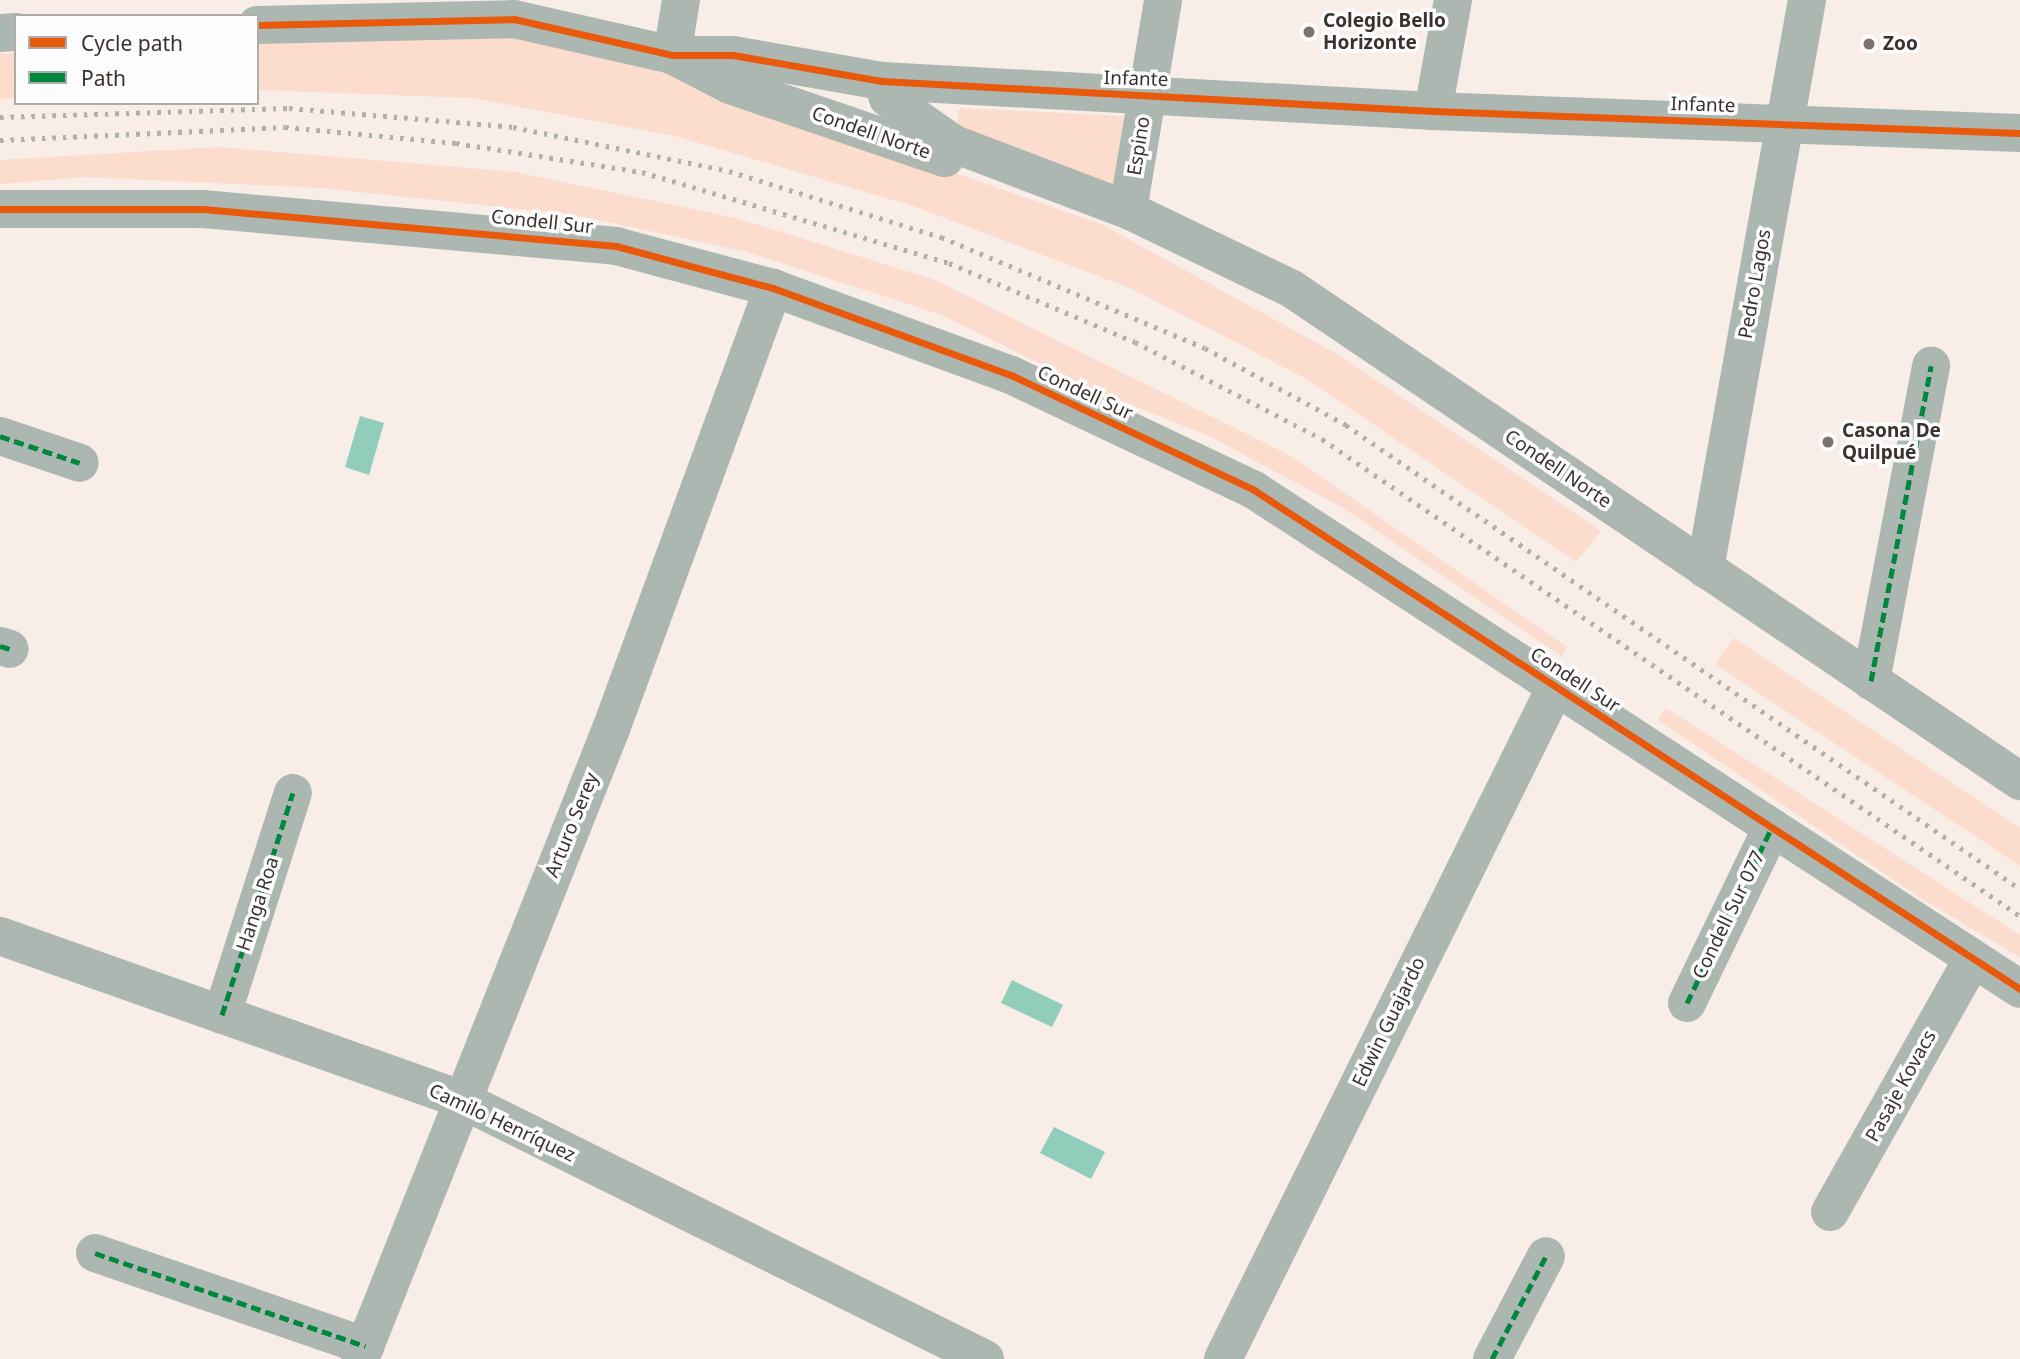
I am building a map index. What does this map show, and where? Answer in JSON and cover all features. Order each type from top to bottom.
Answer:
[{"type":"street","points":[[672,55],[681,0]]},
{"type":"street","name":"Espino","points":[[1128,210],[1163,0]]},
{"type":"street","points":[[1433,111],[1452,0]]},
{"type":"street","name":"Pedro Lagos","points":[[1705,569],[1807,0]]},
{"type":"street","name":"Infante","points":[[259,25],[514,19],[672,55],[733,55],[882,81],[1433,111],[2020,133]]},
{"type":"street","name":"Condell Norte","points":[[672,55],[730,85],[1024,186],[1076,193]]},
{"type":"street","name":"Condell Norte","points":[[882,81],[888,98],[920,126],[1076,193],[1128,210],[1293,289],[2020,781]]},
{"type":"street","name":"Condell Sur","points":[[0,209],[203,209],[449,228],[616,247],[773,288],[1011,375],[1254,490],[2020,989]]},
{"type":"street","name":"Arturo Serey","points":[[362,1353],[460,1100],[611,729],[773,288]]},
{"type":"street","points":[[1871,681],[1931,366]]},
{"type":"street","points":[[0,436],[80,463]]},
{"type":"street","name":"Edwin Guajardo","points":[[1223,1359],[1556,686]]},
{"type":"street","name":"Hanga Roa","points":[[222,1016],[293,793]]},
{"type":"street","name":"Condell Sur 077","points":[[1687,1003],[1772,827]]},
{"type":"street","name":"Camilo Henríquez","points":[[0,936],[460,1100],[985,1359]]},
{"type":"street","name":"Pasaje Kovacs","points":[[1830,1212],[1972,960]]},
{"type":"street","points":[[95,1253],[362,1353]]},
{"type":"street","points":[[1492,1359],[1546,1256]]},
{"type":"shaded area","points":[[507,37],[585,50],[724,91],[1103,225],[1337,354],[1601,531],[1576,562],[1305,378],[1130,288],[913,206],[675,136],[472,98],[259,90],[259,41]]},
{"type":"shaded area","points":[[14,53],[14,98],[0,99],[0,54]]},
{"type":"shaded area","points":[[960,108],[1124,116],[1114,186],[955,130]]},
{"type":"shaded area","points":[[219,147],[515,172],[736,218],[935,280],[1291,456],[1567,647],[1561,656],[1343,508],[1209,436],[1094,390],[939,314],[747,252],[576,215],[321,188],[86,177],[0,184],[0,160]]},
{"type":"shaded area","points":[[360,416],[384,423],[369,475],[345,467]]},
{"type":"shaded area","points":[[1734,638],[2020,828],[2020,866],[1715,664]]},
{"type":"shaded area","points":[[1666,708],[2020,935],[2020,957],[1919,897],[1658,720]]},
{"type":"shaded area","points":[[1012,980],[1063,1005],[1052,1027],[1001,1003]]},
{"type":"shaded area","points":[[1054,1127],[1105,1152],[1091,1179],[1040,1153]]},
{"type":"railway","points":[[0,117],[289,108],[513,127],[729,171],[941,237],[1205,348],[1346,425],[2020,889]]},
{"type":"railway","points":[[0,140],[285,127],[456,143],[642,172],[949,263],[1135,342],[1322,439],[2020,916]]},
{"type":"marked path","points":[[1871,681],[1931,366]]},
{"type":"marked path","points":[[0,436],[80,463]]},
{"type":"marked path","points":[[0,646],[10,649]]},
{"type":"marked path","points":[[222,1015],[293,793]]},
{"type":"marked path","points":[[1687,1003],[1772,827]]},
{"type":"marked path","points":[[95,1253],[365,1346]]},
{"type":"marked path","points":[[1492,1359],[1546,1256]]},
{"type":"cycle path","points":[[259,25],[514,19],[672,55],[733,55],[882,81],[1433,111],[2020,133]]},
{"type":"cycle path","points":[[0,209],[203,209],[616,246],[773,288],[1011,375],[1254,490],[2020,989]]},
{"type":"place","name":"Colegio Bello Horizonte","points":[[1309,32]]},
{"type":"place","name":"Zoo","points":[[1869,44]]},
{"type":"place","name":"Casona De Quilpué","points":[[1828,442]]}]
